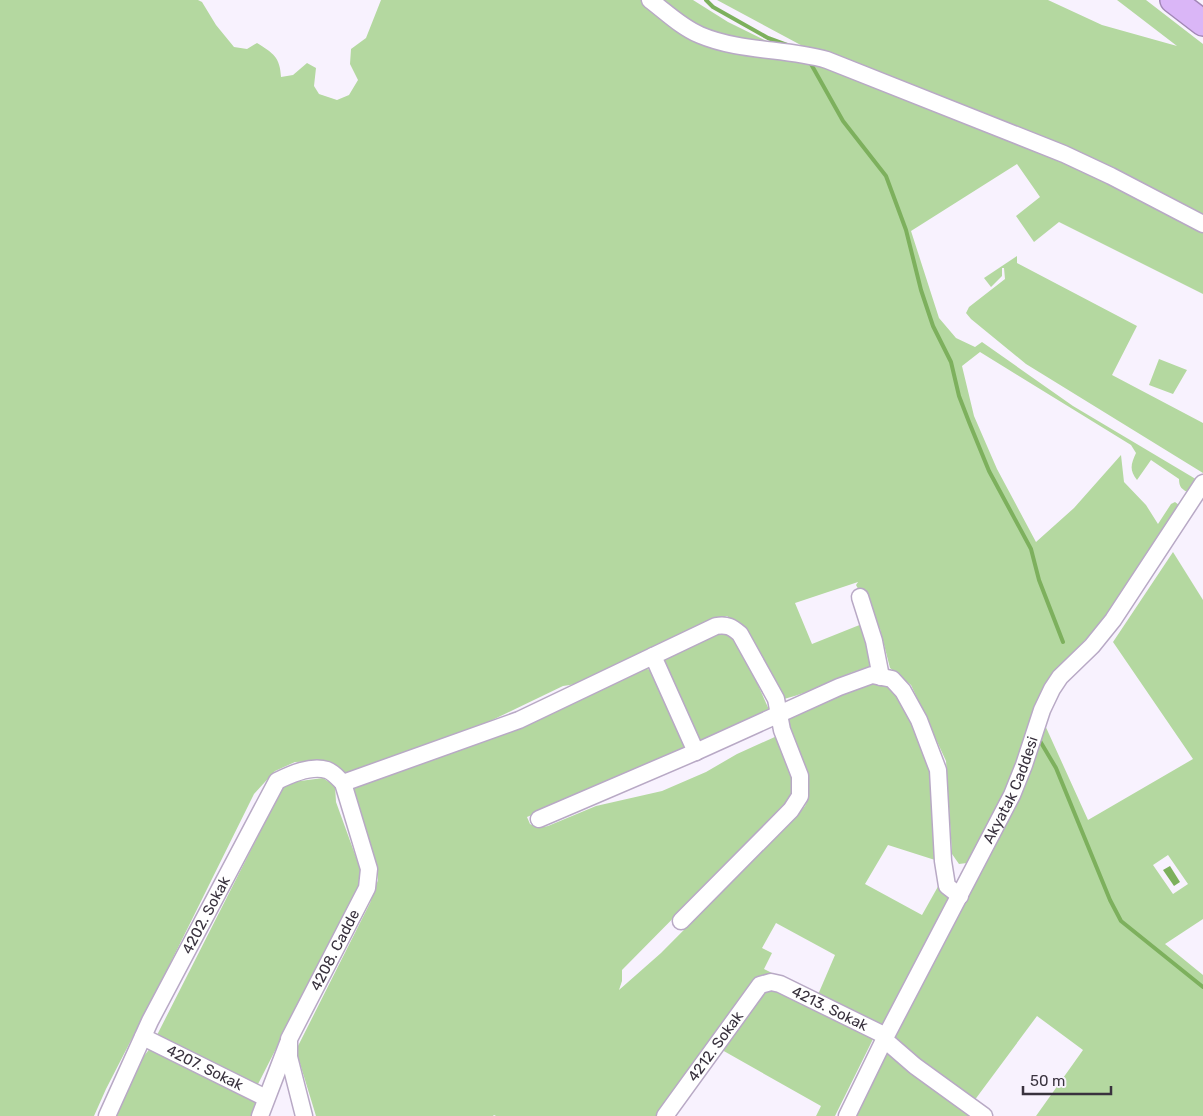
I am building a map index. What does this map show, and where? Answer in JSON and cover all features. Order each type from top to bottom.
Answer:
[{"type":"highway","points":[[1173,0],[1203,23]]},
{"type":"street","points":[[650,0],[685,27],[698,34],[729,44],[807,55],[827,60],[1064,154],[1203,224]]},
{"type":"street","name":"Akyatak Caddesi","points":[[847,1116],[885,1038],[1012,795],[1042,710],[1052,689],[1060,677],[1092,646],[1113,620],[1203,483]]},
{"type":"street","points":[[860,598],[874,641],[881,677]]},
{"type":"street","points":[[343,782],[519,720],[716,626],[731,626],[740,634],[776,699],[782,730],[800,776],[800,796],[790,810],[681,921]]},
{"type":"street","points":[[653,656],[696,752]]},
{"type":"street","points":[[540,819],[696,752],[839,686],[872,675],[892,679],[903,691],[920,720],[938,770],[947,886],[960,896]]},
{"type":"street","name":"4202. Sokak","points":[[107,1116],[143,1037],[277,781],[293,773],[309,769],[327,770],[343,782]]},
{"type":"street","name":"4208. Cadde","points":[[260,1116],[289,1039],[366,888],[369,878],[370,869],[343,782]]},
{"type":"street","name":"4213. Sokak","points":[[771,982],[780,984],[885,1038],[916,1066],[984,1116]]},
{"type":"street","name":"4212. Sokak","points":[[665,1116],[760,985],[771,982]]},
{"type":"street","name":"4207. Sokak","points":[[143,1037],[266,1098]]},
{"type":"street","points":[[289,1039],[289,1057],[304,1116]]},
{"type":"shaded area","points":[[0,0],[198,0],[202,2],[216,25],[234,47],[247,49],[257,43],[275,56],[281,77],[293,75],[307,63],[316,68],[314,86],[319,94],[337,100],[349,95],[358,80],[350,64],[351,49],[366,38],[381,0],[644,0],[703,43],[814,62],[1039,150],[1203,230],[1203,294],[1059,222],[1034,242],[1016,216],[1040,197],[1017,164],[911,231],[939,318],[956,338],[975,347],[982,342],[1073,406],[1199,481],[1190,493],[1187,492],[1180,486],[1179,479],[1151,460],[1137,480],[1132,467],[1136,453],[1131,445],[980,352],[962,366],[974,416],[997,469],[1036,542],[1074,508],[1121,455],[1124,482],[1146,505],[1158,524],[1171,504],[1175,502],[1179,505],[1096,632],[1087,638],[1050,679],[989,829],[967,863],[959,864],[952,854],[946,761],[911,685],[890,668],[880,629],[856,585],[858,582],[795,603],[812,644],[862,624],[873,666],[784,699],[747,632],[727,616],[583,683],[563,686],[459,736],[346,775],[320,761],[295,762],[275,771],[254,794],[94,1116],[0,1116]]},
{"type":"shaded area","points":[[656,0],[693,0],[728,22],[779,47],[719,40]]},
{"type":"shaded area","points":[[717,0],[1048,0],[1102,25],[1177,46],[1117,0],[1146,0],[1203,44],[1203,220],[810,50]]},
{"type":"shaded area","points":[[1017,256],[1017,263],[1137,326],[1112,375],[1203,423],[1203,473],[1026,364],[971,319],[966,313],[969,307],[1005,279],[1004,268],[1002,268],[1002,276],[991,287],[984,278]]},
{"type":"shaded area","points":[[1159,359],[1187,370],[1173,394],[1149,385]]},
{"type":"shaded area","points":[[1173,552],[1203,600],[1203,919],[1165,944],[1203,975],[1203,1116],[1036,1116],[1083,1050],[1037,1016],[974,1101],[893,1041],[892,1033],[1044,723],[1088,820],[1193,759],[1113,642]],"holes":[[[1168,855],[1188,884],[1173,894],[1153,865]]]},
{"type":"shaded area","points":[[727,631],[735,633],[770,712],[699,742],[660,657]]},
{"type":"shaded area","points":[[643,668],[651,670],[687,748],[527,817],[530,824],[538,828],[548,826],[596,806],[662,791],[706,772],[737,754],[777,736],[795,787],[786,804],[622,970],[622,981],[619,990],[661,953],[805,806],[809,786],[807,774],[786,719],[868,681],[884,682],[896,690],[911,713],[935,786],[935,860],[888,845],[865,884],[922,915],[940,883],[950,897],[881,1028],[817,997],[835,955],[776,923],[762,948],[772,953],[764,969],[774,974],[757,983],[659,1116],[316,1116],[298,1057],[298,1046],[370,903],[378,880],[376,862],[353,788],[476,743]]},
{"type":"shaded area","points":[[323,778],[335,786],[336,802],[361,871],[360,884],[256,1088],[156,1037],[285,783]]},
{"type":"shaded area","points":[[1170,866],[1180,882],[1174,886],[1163,870]]},
{"type":"shaded area","points":[[779,987],[874,1037],[835,1116],[816,1116],[821,1106],[722,1050],[762,989]]},
{"type":"shaded area","points":[[887,1046],[974,1116],[853,1116]]},
{"type":"shaded area","points":[[151,1047],[255,1100],[257,1105],[254,1116],[113,1116],[137,1065]]},
{"type":"waterway","points":[[706,0],[713,7],[768,38],[787,45]]},
{"type":"waterway","points":[[811,64],[843,121],[886,176],[906,230],[921,290],[933,326],[951,362],[959,396],[989,471],[1031,549],[1039,580],[1063,642]]},
{"type":"waterway","points":[[1040,741],[1056,768],[1110,900],[1121,921],[1203,987]]}]
